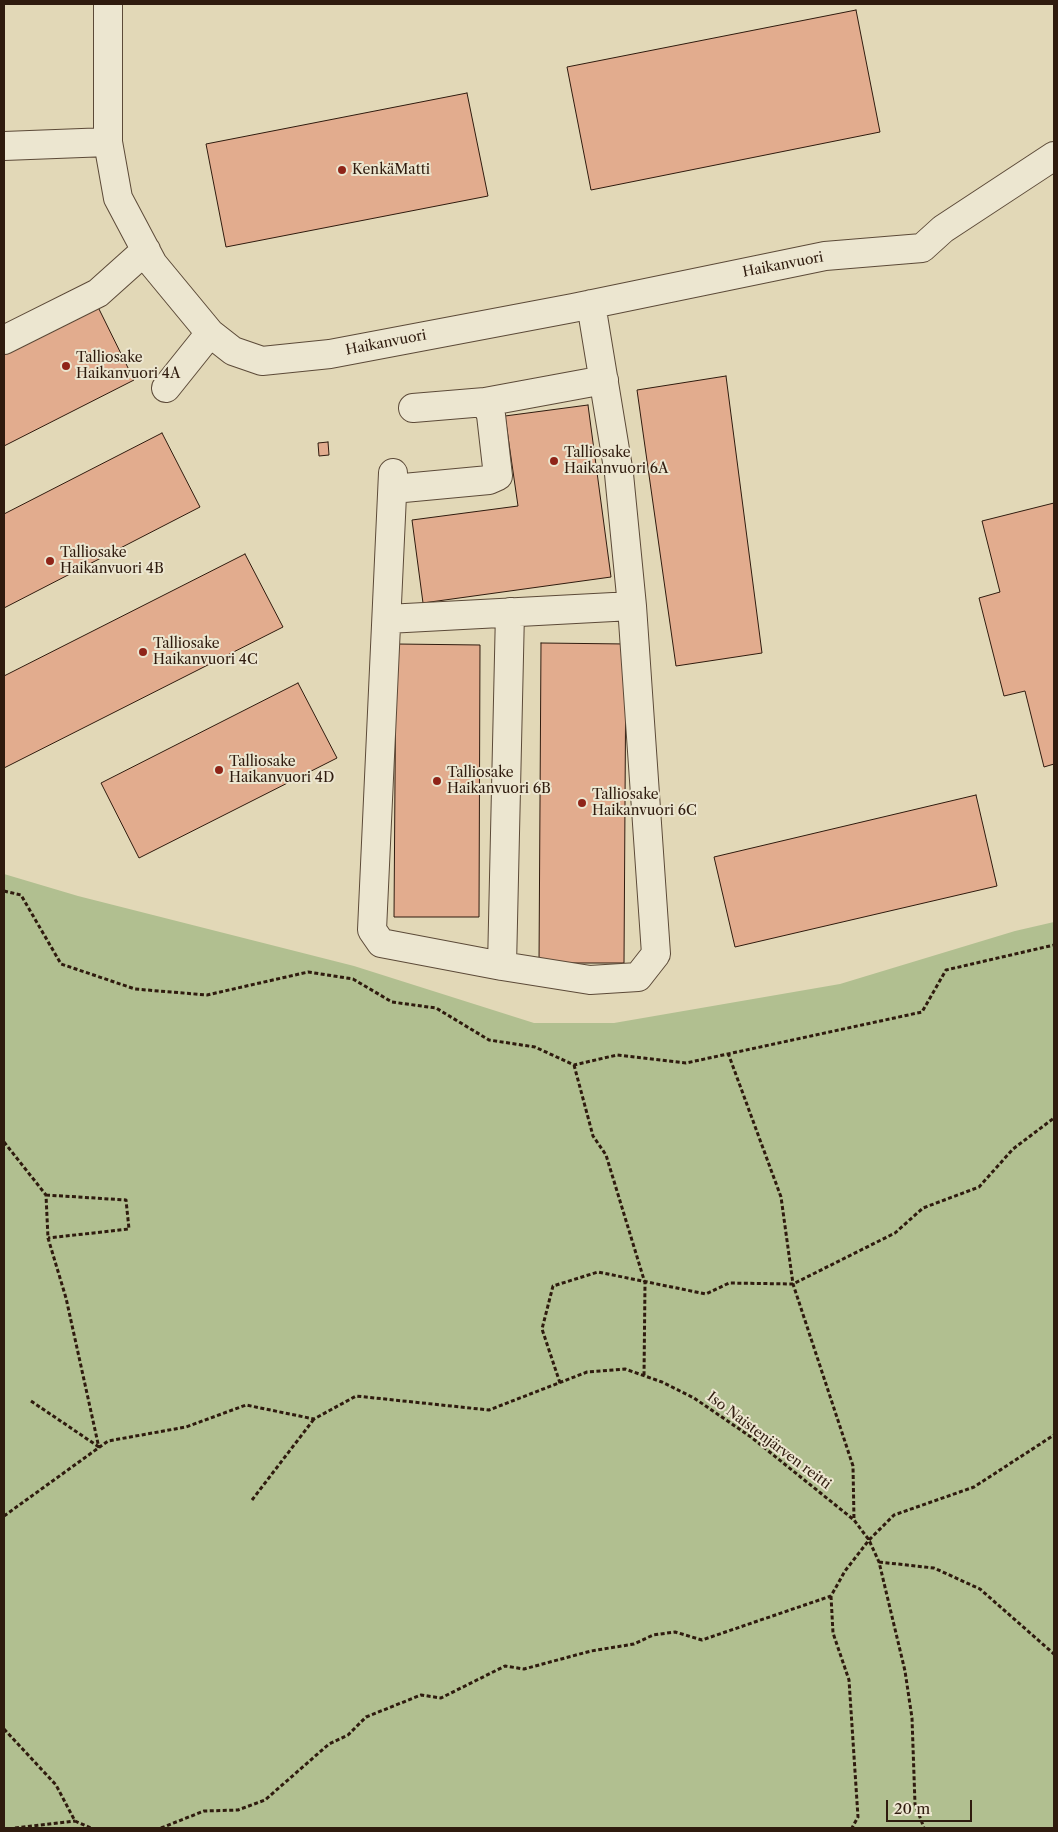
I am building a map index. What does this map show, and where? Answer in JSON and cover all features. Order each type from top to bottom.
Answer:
[{"type":"street","name":"Haikanvuori","points":[[108,4],[108,142],[118,198],[154,264],[210,333],[233,352],[262,361],[330,354],[592,304],[825,256],[922,248],[943,229],[1054,156]]},
{"type":"street","points":[[4,146],[108,142]]},
{"type":"street","points":[[4,340],[98,293],[146,250]]},
{"type":"street","points":[[485,402],[491,415],[498,476],[488,480],[393,481],[372,930],[381,943],[502,966],[590,980],[638,977],[656,954],[632,606],[618,474],[592,304]]},
{"type":"street","points":[[166,388],[210,333]]},
{"type":"street","points":[[413,408],[485,402],[604,380]]},
{"type":"street","points":[[387,619],[632,606]]},
{"type":"street","points":[[502,966],[510,612]]},
{"type":"path","points":[[4,891],[21,895],[60,964],[134,989],[207,995],[308,972],[353,979],[392,1002],[436,1008],[488,1040],[535,1047],[574,1065],[617,1055],[686,1063],[922,1012],[946,970],[1054,945]]},
{"type":"path","points":[[728,1053],[781,1197],[793,1284],[853,1466],[854,1520]]},
{"type":"path","points":[[574,1065],[593,1136],[606,1154],[645,1283],[644,1376]]},
{"type":"path","points":[[560,1382],[542,1329],[553,1286],[598,1272],[706,1294],[729,1283],[793,1284],[895,1233],[923,1208],[979,1187],[1013,1149],[1054,1118]]},
{"type":"path","points":[[4,1142],[46,1195],[48,1238],[66,1298],[99,1448]]},
{"type":"path","points":[[46,1195],[126,1200],[130,1228],[48,1238]]},
{"type":"path","name":"Iso Naistenjärven reitti","points":[[314,1419],[356,1396],[489,1410],[587,1372],[625,1370],[662,1382],[694,1398],[743,1431],[854,1520],[869,1540],[879,1562],[904,1671],[912,1718],[915,1804],[924,1828]]},
{"type":"path","points":[[31,1401],[99,1448]]},
{"type":"path","points":[[4,1516],[108,1441],[186,1427],[246,1405],[314,1419],[252,1500]]},
{"type":"path","points":[[852,1828],[858,1817],[848,1680],[833,1633],[831,1596],[845,1571],[869,1540],[894,1515],[974,1487],[1054,1435]]},
{"type":"path","points":[[879,1562],[934,1568],[980,1589],[1054,1654]]},
{"type":"path","points":[[161,1828],[204,1811],[238,1810],[265,1800],[329,1744],[348,1735],[366,1716],[421,1695],[442,1698],[506,1666],[524,1669],[591,1651],[634,1644],[653,1635],[675,1632],[702,1640],[831,1596]]},
{"type":"path","points":[[4,1729],[56,1785],[75,1821]]},
{"type":"path","points":[[15,1828],[75,1821],[91,1828]]},
{"type":"green space","points":[[4,874],[78,896],[354,966],[534,1023],[614,1023],[840,984],[1015,931],[1054,922],[1054,1828],[4,1828]]},
{"type":"building","points":[[856,10],[880,132],[591,190],[567,67]]},
{"type":"building","points":[[467,93],[488,196],[226,247],[206,144]]},
{"type":"building","name":"Talliosake Haikanvuori 4A","points":[[97,305],[134,380],[4,446],[4,352]]},
{"type":"building","points":[[726,376],[762,653],[676,666],[637,390]]},
{"type":"building","name":"Talliosake Haikanvuori 6A","points":[[588,405],[611,577],[423,603],[412,520],[518,506],[505,416]]},
{"type":"building","name":"Talliosake Haikanvuori 4B","points":[[162,433],[200,507],[4,608],[4,514]]},
{"type":"building","points":[[328,442],[329,455],[319,456],[318,443]]},
{"type":"building","points":[[1054,503],[1054,764],[1044,767],[1025,691],[1004,696],[979,598],[1000,592],[982,521]]},
{"type":"building","name":"Talliosake Haikanvuori 4C","points":[[245,554],[283,627],[4,768],[4,676]]},
{"type":"building","name":"Talliosake Haikanvuori 6C","points":[[541,643],[626,644],[624,963],[539,963]]},
{"type":"building","name":"Talliosake Haikanvuori 6B","points":[[396,644],[480,645],[479,917],[394,917]]},
{"type":"building","name":"Talliosake Haikanvuori 4D","points":[[298,683],[337,758],[139,858],[101,783]]},
{"type":"building","points":[[976,795],[997,886],[735,947],[714,857]]},
{"type":"place","name":"KenkäMatti","points":[[342,170]]},
{"type":"place","name":"Talliosake Haikanvuori 4A","points":[[66,366]]},
{"type":"place","name":"Talliosake Haikanvuori 6A","points":[[554,461]]},
{"type":"place","name":"Talliosake Haikanvuori 4B","points":[[50,561]]},
{"type":"place","name":"Talliosake Haikanvuori 4C","points":[[143,652]]},
{"type":"place","name":"Talliosake Haikanvuori 4D","points":[[219,770]]},
{"type":"place","name":"Talliosake Haikanvuori 6B","points":[[437,781]]},
{"type":"place","name":"Talliosake Haikanvuori 6C","points":[[582,803]]}]
